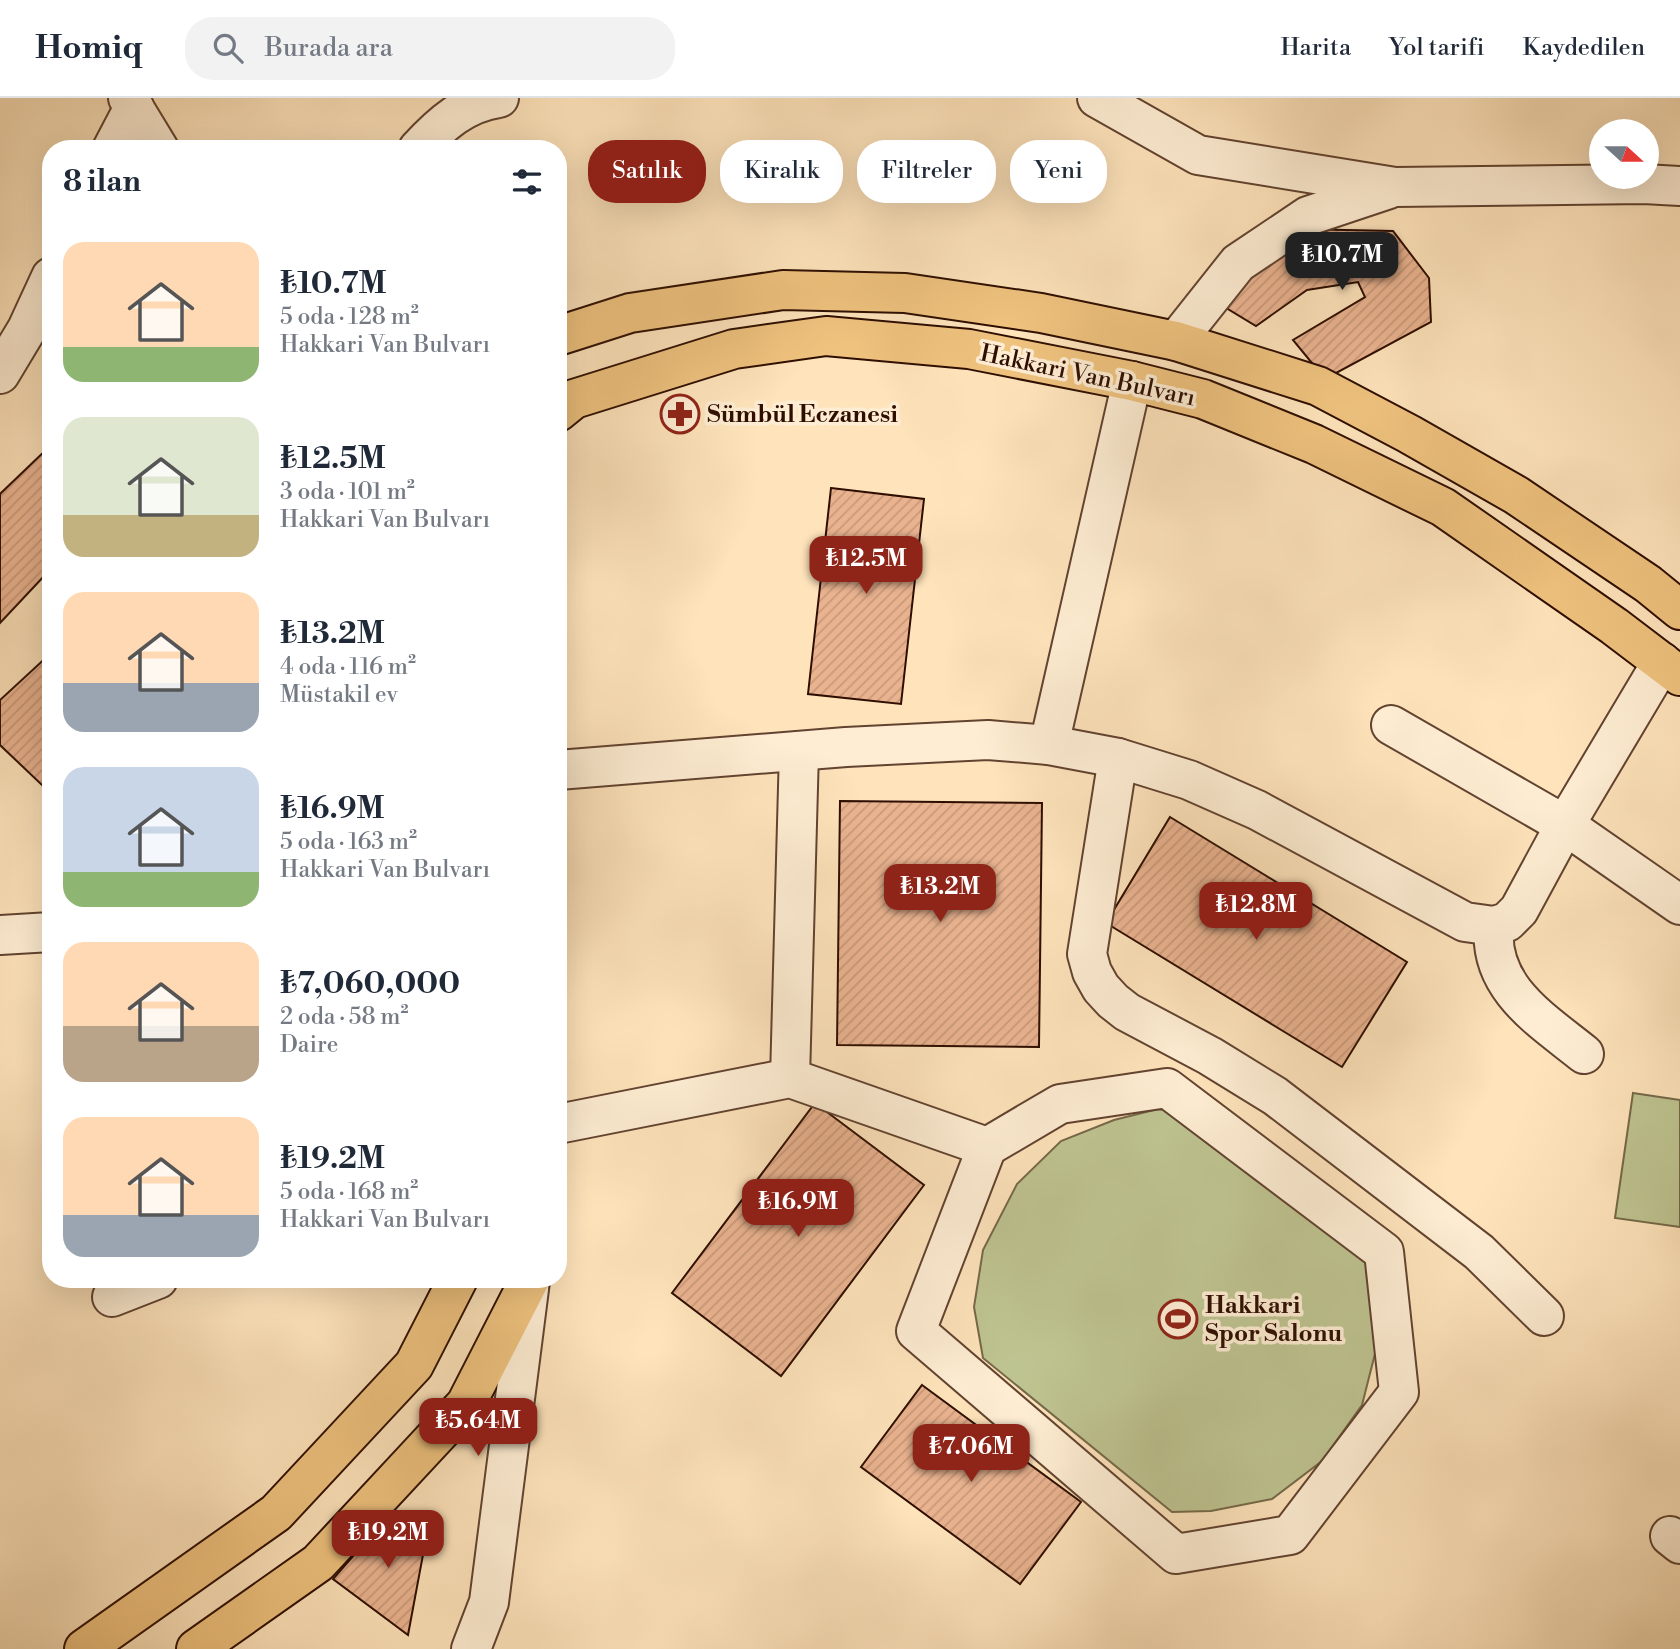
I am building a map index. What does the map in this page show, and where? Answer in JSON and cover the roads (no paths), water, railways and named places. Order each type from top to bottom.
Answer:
[{"type":"main road","name":"Hakkari Van Bulvarı","points":[[567,333],[630,313],[783,290],[905,293],[1041,313],[1176,341],[1318,386],[1364,410],[1516,495],[1648,584],[1680,610]]},
{"type":"main road","name":"Hakkari Van Bulvarı","points":[[567,405],[574,399],[734,349],[826,336],[969,349],[1132,381],[1203,399],[1301,439],[1443,507],[1671,669]]},
{"type":"main road","points":[[84,1649],[276,1513],[414,1365],[453,1288]]},
{"type":"main road","points":[[196,1649],[318,1563],[466,1404],[525,1288]]},
{"type":"street","points":[[427,140],[455,106],[499,98]]},
{"type":"street","points":[[1097,98],[1198,155],[1395,187],[1644,184],[1680,186]]},
{"type":"street","points":[[116,140],[131,102]]},
{"type":"street","points":[[131,102],[154,140]]},
{"type":"street","points":[[1176,341],[1238,263],[1308,216],[1395,187]]},
{"type":"street","points":[[0,374],[27,329],[42,296]]},
{"type":"street","points":[[1049,745],[1132,381]]},
{"type":"street","points":[[567,770],[846,747],[988,740],[1049,745],[1118,758],[1189,780],[1257,810],[1465,922],[1494,926],[1507,922],[1519,909],[1565,825],[1671,669]]},
{"type":"street","points":[[1391,724],[1565,825],[1680,905]]},
{"type":"street","points":[[790,1078],[799,751]]},
{"type":"street","points":[[1118,758],[1087,954],[1092,972],[1101,988],[1128,1012],[1210,1056],[1275,1096],[1479,1252],[1544,1316]]},
{"type":"street","points":[[1494,926],[1493,941],[1496,953],[1504,978],[1510,987],[1524,1006],[1584,1054]]},
{"type":"street","points":[[0,935],[42,933]]},
{"type":"street","points":[[567,1122],[790,1078],[987,1147],[1060,1104],[1167,1088],[1384,1252],[1399,1392],[1290,1535],[1176,1554],[916,1331],[987,1147]]},
{"type":"street","points":[[112,1297],[135,1288]]},
{"type":"street","points":[[471,1649],[489,1602],[529,1288]]},
{"type":"place","name":"Sümbül Eczanesi","points":[[680,414]]},
{"type":"place","name":"Hakkari Spor Salonu","points":[[1178,1319]]}]
